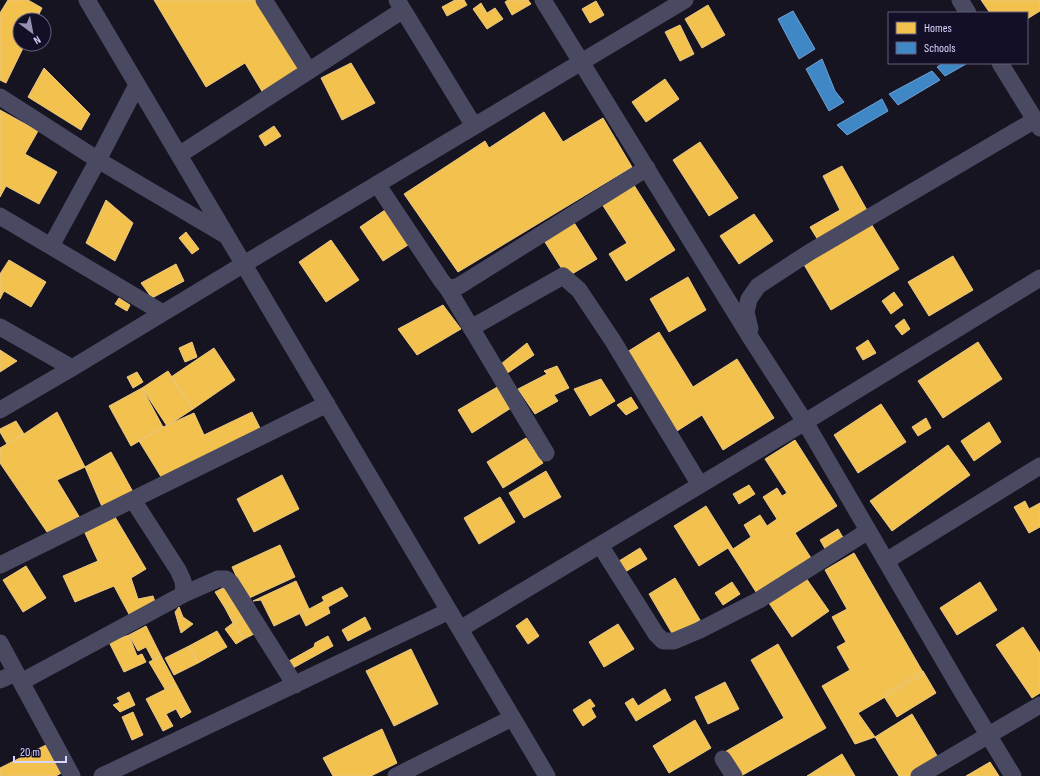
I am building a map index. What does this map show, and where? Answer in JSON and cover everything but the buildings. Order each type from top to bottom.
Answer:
[{"type":"street","points":[[87,0],[547,776]]},
{"type":"street","points":[[264,0],[309,71]]},
{"type":"street","points":[[543,0],[752,340],[805,422],[961,690],[1013,776]]},
{"type":"street","points":[[0,410],[685,0]]},
{"type":"street","points":[[960,0],[967,12]]},
{"type":"street","points":[[179,155],[309,71],[400,5],[474,126]]},
{"type":"street","points":[[752,340],[746,312],[749,299],[758,286],[810,252],[1038,124],[1001,64]]},
{"type":"street","points":[[51,246],[137,85]]},
{"type":"street","points":[[0,97],[98,160],[227,236]]},
{"type":"street","points":[[448,289],[459,286],[647,168]]},
{"type":"street","points":[[377,184],[448,289],[546,453]]},
{"type":"street","points":[[0,216],[163,313]]},
{"type":"street","points":[[471,328],[563,276],[579,290],[613,341],[700,485]]},
{"type":"street","points":[[460,629],[805,422],[1040,278]]},
{"type":"street","points":[[0,327],[72,368]]},
{"type":"street","points":[[0,565],[327,404]]},
{"type":"street","points":[[886,561],[1040,466]]},
{"type":"street","points":[[134,500],[178,570],[183,581],[184,594]]},
{"type":"street","points":[[600,545],[656,634],[663,641],[674,641],[700,630],[759,600],[868,531]]},
{"type":"street","points":[[0,680],[18,677],[184,594],[218,579],[226,579],[231,583],[294,684]]},
{"type":"street","points":[[102,776],[449,611]]},
{"type":"street","points":[[0,643],[72,776]]},
{"type":"street","points":[[920,776],[1040,705]]},
{"type":"street","points":[[396,776],[512,718]]},
{"type":"street","points":[[723,759],[734,776]]}]
